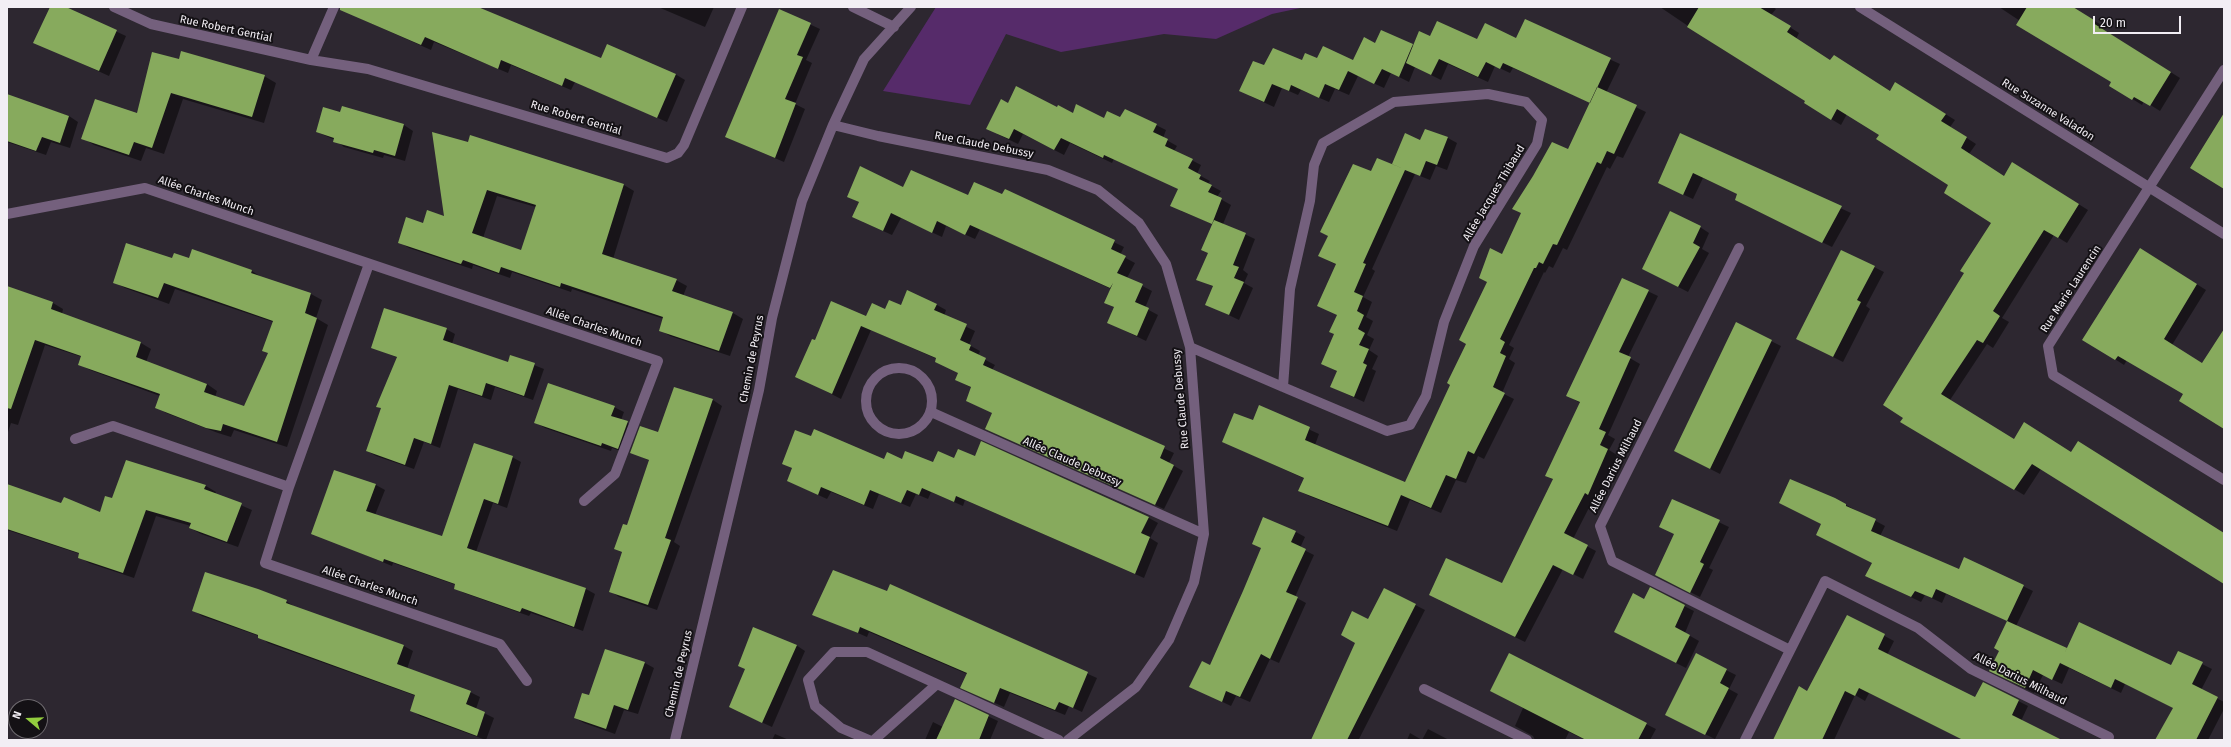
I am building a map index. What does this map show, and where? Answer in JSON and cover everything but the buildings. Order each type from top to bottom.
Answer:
[{"type":"street","name":"Rue Robert Gential","points":[[114,7],[151,24],[311,60],[368,68],[667,158],[678,153],[684,145],[742,7]]},
{"type":"street","points":[[311,60],[334,7]]},
{"type":"street","points":[[854,7],[894,27]]},
{"type":"street","name":"Chemin de Peyrus","points":[[675,740],[759,390],[774,311],[802,201],[833,125],[864,60],[911,7]]},
{"type":"street","name":"Rue Suzanne Valadon","points":[[1860,7],[2224,234]]},
{"type":"street","name":"Rue Marie Laurencin","points":[[2224,70],[2048,346],[2053,375],[2224,480]]},
{"type":"street","name":"Allée Jacques Thibaud","points":[[1190,347],[1283,387],[1386,431],[1410,425],[1426,396],[1444,322],[1474,246],[1537,144],[1542,120],[1526,102],[1488,94],[1394,102],[1323,143],[1314,165],[1310,201],[1290,289],[1283,387]]},
{"type":"street","name":"Rue Claude Debussy","points":[[833,125],[878,136],[1048,170],[1098,190],[1139,223],[1166,264],[1190,347],[1204,534],[1194,582],[1169,640],[1136,686],[1068,740]]},
{"type":"street","name":"Allée Charles Munch","points":[[7,214],[145,188],[658,361],[615,474],[584,501]]},
{"type":"street","name":"Allée Darius Milhaud","points":[[1739,248],[1600,526],[1612,561],[1790,650]]},
{"type":"street","name":"Allée Charles Munch","points":[[369,264],[289,487],[265,563],[500,644],[527,681]]},
{"type":"street","points":[[900,367],[910,369],[920,374],[927,382],[933,402],[930,412],[925,422],[916,430],[905,434],[893,434],[882,430],[874,423],[868,413],[865,402],[867,390],[872,380],[880,373],[900,367]]},
{"type":"street","name":"Allée Claude Debussy","points":[[930,412],[1204,534]]},
{"type":"street","points":[[75,439],[112,426],[289,487]]},
{"type":"street","name":"Allée Darius Milhaud","points":[[1745,740],[1825,581],[1918,628],[1971,669],[2109,737]]},
{"type":"street","points":[[869,740],[842,728],[815,706],[808,680],[834,652],[867,652],[1059,740]]},
{"type":"street","points":[[874,740],[937,684]]},
{"type":"street","points":[[1424,689],[1527,740]]},
{"type":"shaded area","points":[[936,7],[1305,7],[1272,14],[1216,39],[1164,34],[1061,52],[1006,34],[970,105],[883,91]]}]
